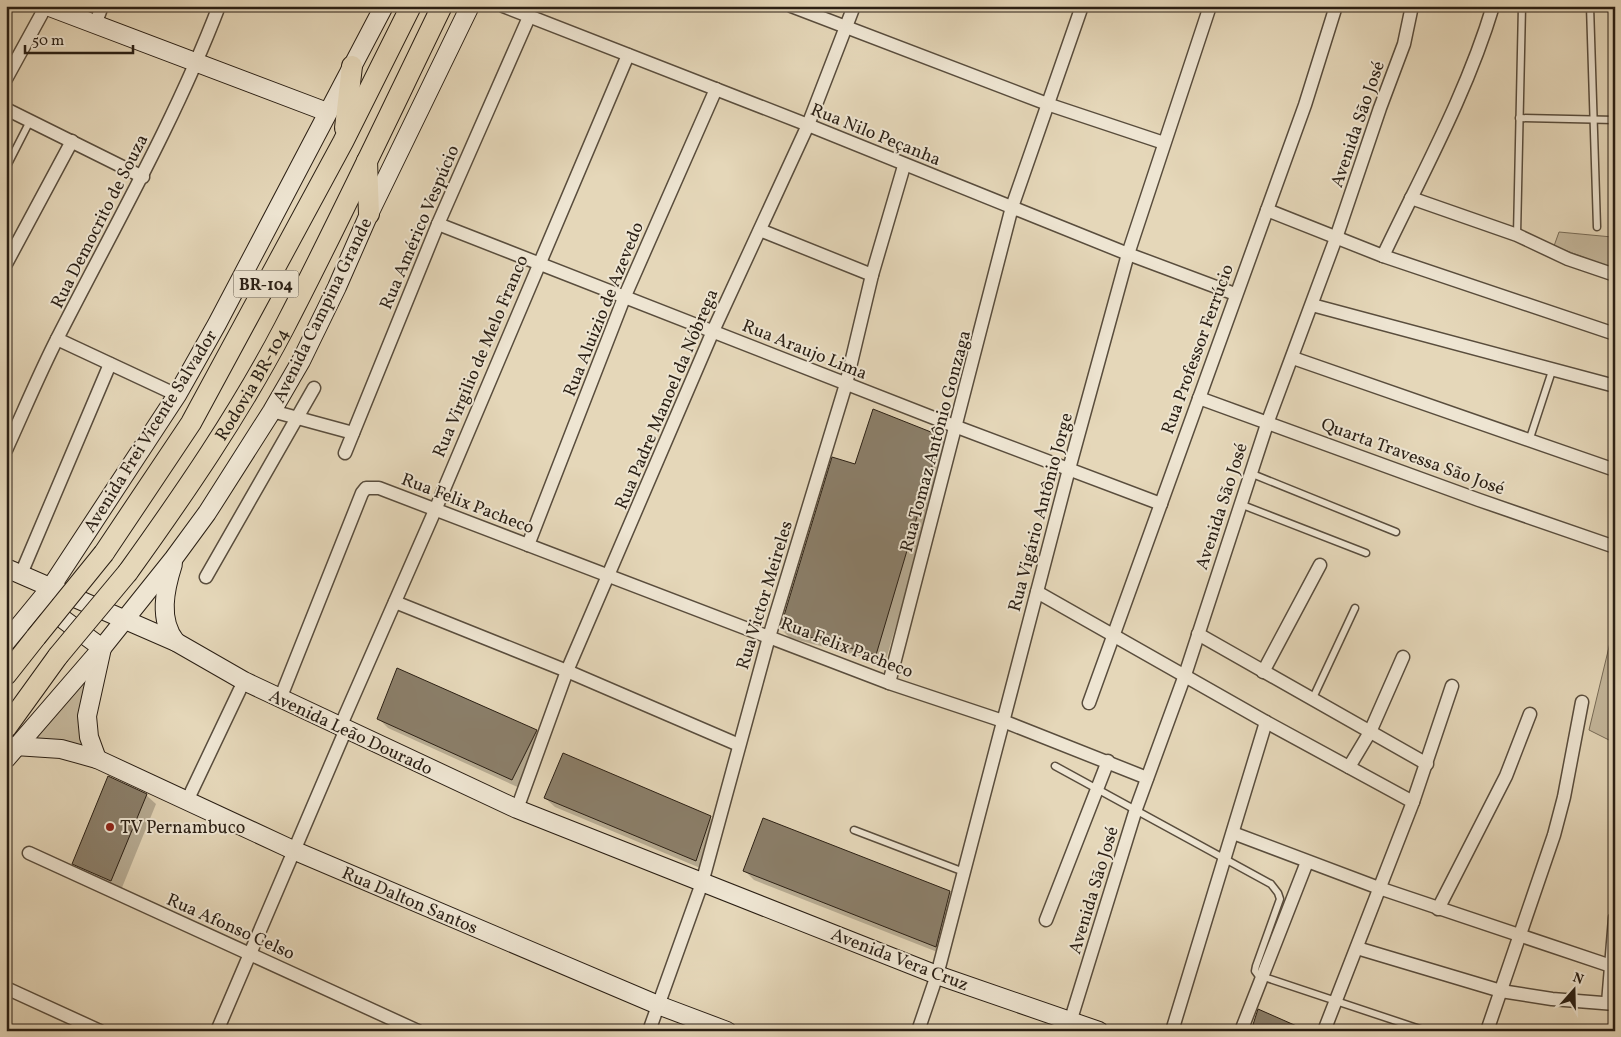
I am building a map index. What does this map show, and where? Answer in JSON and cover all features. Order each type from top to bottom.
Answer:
[{"type":"highway","name":"Rodovia BR-104","points":[[6,675],[104,553],[191,423],[343,142],[411,6]]},
{"type":"highway","name":"Rodovia BR-104","points":[[6,728],[58,656],[128,572],[174,509],[224,432],[284,329],[442,6]]},
{"type":"highway","points":[[343,142],[352,66]]},
{"type":"highway","points":[[367,159],[369,214]]},
{"type":"main road","points":[[47,6],[327,112]]},
{"type":"main road","name":"Avenida Frei Vicente Salvador","points":[[6,642],[51,587],[177,395],[217,324],[384,6]]},
{"type":"main road","name":"Avenida Campina Grande","points":[[11,752],[102,648],[174,558],[206,513],[272,411],[301,361],[337,287],[369,214],[470,6]]},
{"type":"main road","points":[[174,558],[164,604],[168,629],[176,642]]},
{"type":"main road","name":"Avenida Leão Dourado","points":[[14,571],[176,642],[244,681],[280,699],[517,809],[702,884]]},
{"type":"main road","points":[[39,602],[102,648],[87,716],[89,737],[97,759]]},
{"type":"main road","name":"Rua Dalton Santos","points":[[11,752],[61,749],[97,759],[292,850],[658,1005],[727,1031]]},
{"type":"main road","name":"Avenida Vera Cruz","points":[[702,884],[936,975],[1099,1031]]},
{"type":"street","points":[[6,79],[47,6]]},
{"type":"street","points":[[95,25],[102,6]]},
{"type":"street","name":"Rua Democrito de Souza","points":[[6,450],[57,339],[143,177],[197,64],[219,6]]},
{"type":"street","name":"Rua Nilo Peçanha","points":[[503,6],[808,125],[904,166],[1235,294]]},
{"type":"street","points":[[791,6],[1050,104],[1164,143]]},
{"type":"street","name":"Rua Padre Manoel da Nóbrega","points":[[517,809],[567,671],[713,331],[808,125],[854,6]]},
{"type":"street","name":"Rua Tomaz Antônio Gonzaga","points":[[889,683],[957,427],[1012,207],[1050,104],[1082,6]]},
{"type":"street","name":"Rua Vigário Antônio Jorge","points":[[918,1031],[936,975],[964,872],[1069,469],[1128,254],[1210,6]]},
{"type":"street","name":"Rua Professor Ferrúcio","points":[[1088,702],[1114,635],[1235,294],[1305,105],[1336,6]]},
{"type":"street","name":"Avenida São José","points":[[1071,1020],[1136,809],[1185,675],[1268,421],[1293,358],[1404,44],[1412,6]]},
{"type":"street","points":[[1383,256],[1472,66],[1493,6]]},
{"type":"street","name":"Rua Américo Vespúcio","points":[[344,453],[438,224],[529,16]]},
{"type":"street","name":"Rua Virgilio de Melo Franco","points":[[217,1031],[394,602],[436,508],[628,55]]},
{"type":"street","name":"Rua Aluizio de Azevedo","points":[[528,545],[624,298],[716,89]]},
{"type":"street","points":[[6,109],[143,177]]},
{"type":"street","points":[[6,264],[72,141]]},
{"type":"street","name":"Rua Victor Meireles","points":[[649,1031],[702,884],[769,637],[846,384],[872,275],[904,166]]},
{"type":"street","points":[[1411,198],[1517,235],[1568,259],[1615,276]]},
{"type":"street","points":[[1267,210],[1383,256],[1615,334]]},
{"type":"street","name":"Rua Araujo Lima","points":[[438,224],[957,427],[1161,504]]},
{"type":"street","points":[[760,230],[872,275]]},
{"type":"street","points":[[1312,305],[1552,371],[1615,386]]},
{"type":"street","points":[[57,339],[177,395]]},
{"type":"street","points":[[1293,358],[1615,470]]},
{"type":"street","points":[[14,571],[110,364]]},
{"type":"street","points":[[206,577],[296,416],[314,388]]},
{"type":"street","name":"Quarta Travessa São José","points":[[1198,398],[1268,421],[1479,500],[1615,547]]},
{"type":"street","points":[[272,411],[353,433]]},
{"type":"street","name":"Rua Felix Pacheco","points":[[280,699],[362,493],[366,488],[379,488],[436,508],[889,683],[1003,721],[1147,778]]},
{"type":"street","points":[[1263,672],[1320,565]]},
{"type":"street","points":[[1037,592],[1266,722],[1413,802]]},
{"type":"street","points":[[394,602],[567,671],[739,745]]},
{"type":"street","points":[[1198,634],[1426,764]]},
{"type":"street","points":[[1349,767],[1370,732],[1403,657]]},
{"type":"street","points":[[187,800],[244,681]]},
{"type":"street","points":[[1324,1031],[1413,802],[1452,686]]},
{"type":"street","points":[[1487,1031],[1554,835],[1564,797],[1582,702]]},
{"type":"street","points":[[1438,909],[1506,776],[1530,714]]},
{"type":"street","points":[[1172,1031],[1266,722]]},
{"type":"street","points":[[1046,920],[1108,761]]},
{"type":"street","points":[[1233,833],[1438,909],[1611,966]]},
{"type":"street","name":"Rua Afonso Celso","points":[[29,853],[418,1031]]},
{"type":"street","points":[[1241,1031],[1307,862]]},
{"type":"street","points":[[1357,948],[1500,991],[1552,999],[1611,1004],[1611,966],[1615,918]]},
{"type":"street","points":[[6,988],[76,1026],[100,1031]]},
{"type":"lane","points":[[1517,235],[1522,6]]},
{"type":"lane","points":[[1590,6],[1592,120],[1597,227]]},
{"type":"lane","points":[[1519,118],[1615,120]]},
{"type":"lane","points":[[6,168],[30,121]]},
{"type":"lane","points":[[1529,441],[1552,371]]},
{"type":"lane","points":[[1250,473],[1396,532]]},
{"type":"lane","points":[[1240,504],[1366,553]]},
{"type":"lane","points":[[1312,700],[1355,608]]},
{"type":"lane","points":[[1055,766],[1272,884],[1280,899],[1256,966],[1255,971],[1263,978],[1337,1000],[1426,1031]]},
{"type":"lane","points":[[854,830],[964,872]]},
{"type":"shaded area","points":[[1612,166],[1615,166],[1615,263],[1609,267],[1554,246],[1559,232],[1612,237]]},
{"type":"shaded area","points":[[1615,622],[1615,743],[1589,730]]},
{"type":"shaded area","points":[[94,660],[94,756],[21,744]]},
{"type":"building","points":[[873,409],[941,436],[876,655],[780,629],[832,457],[855,464]]},
{"type":"building","points":[[397,668],[537,730],[512,780],[377,719]]},
{"type":"building","points":[[563,753],[711,816],[696,861],[544,798]]},
{"type":"building","name":"TV Pernambuco","points":[[108,776],[147,794],[111,881],[72,864]]},
{"type":"building","points":[[763,818],[950,891],[936,947],[743,871]]},
{"type":"building","points":[[1258,1009],[1308,1031],[1251,1031]]},
{"type":"place","name":"TV Pernambuco","points":[[110,827]]}]
